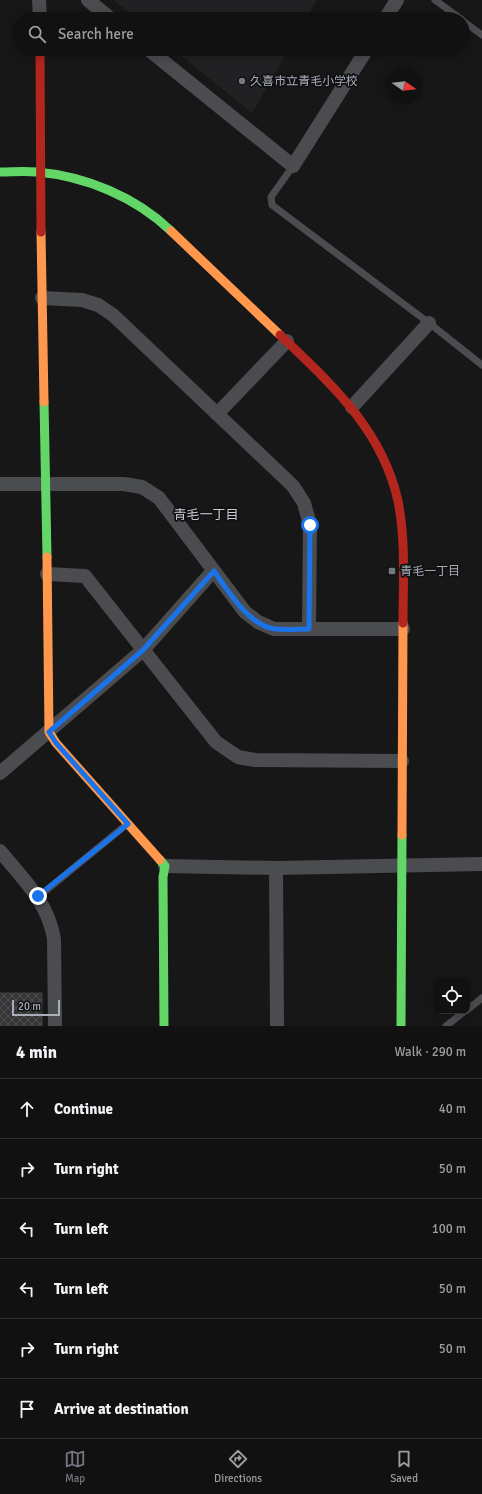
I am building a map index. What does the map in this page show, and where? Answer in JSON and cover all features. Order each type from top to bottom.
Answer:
[{"type":"street","points":[[39,0],[40,12]]},
{"type":"street","points":[[88,0],[103,12]]},
{"type":"street","points":[[390,12],[397,0]]},
{"type":"street","points":[[40,56],[42,298],[49,732],[56,743],[165,866],[276,868],[482,864]]},
{"type":"street","points":[[157,56],[293,166],[363,56]]},
{"type":"street","points":[[0,172],[42,173],[62,176],[100,187],[124,198],[148,213],[169,229],[334,387],[352,407],[368,429],[381,456],[396,494],[401,523],[403,629],[401,1026]]},
{"type":"street","points":[[42,298],[82,300],[98,305],[113,315],[293,486],[304,503],[310,525],[309,629]]},
{"type":"street","points":[[352,407],[429,323]]},
{"type":"street","points":[[217,414],[287,341]]},
{"type":"street","points":[[0,484],[124,484],[142,487],[159,498],[245,612],[258,622],[274,629],[403,629]]},
{"type":"street","points":[[0,773],[143,650],[214,571]]},
{"type":"street","points":[[47,574],[86,576],[216,742],[238,757],[255,760],[402,761]]},
{"type":"street","points":[[0,851],[38,896],[52,926],[54,939],[55,1026]]},
{"type":"street","points":[[164,1026],[163,877],[165,866]]},
{"type":"street","points":[[276,868],[277,1026]]},
{"type":"lane","points":[[435,0],[451,12]]},
{"type":"lane","points":[[470,26],[482,35]]},
{"type":"lane","points":[[293,166],[271,197],[272,205],[429,323],[482,365]]},
{"type":"lane","points":[[38,896],[128,824]]},
{"type":"lane","points":[[470,1007],[482,998]]},
{"type":"lane","points":[[446,1026],[461,1014]]},
{"type":"shaded area","points":[[113,0],[317,0],[310,12],[128,12]]},
{"type":"shaded area","name":"久喜市立青毛小学校","points":[[182,56],[285,56],[252,113]]},
{"type":"building","points":[[0,993],[42,993],[42,1026],[0,1026]]},
{"type":"traffic: fast","points":[[0,172],[37,172],[55,174],[91,183],[126,198],[142,208],[171,231]]},
{"type":"traffic: fast","points":[[44,402],[47,557]]},
{"type":"traffic: fast","points":[[401,1026],[402,835]]},
{"type":"traffic: fast","points":[[160,860],[165,866],[163,877],[164,1026]]},
{"type":"traffic: slow","points":[[171,231],[280,335]]},
{"type":"traffic: slow","points":[[41,232],[44,402]]},
{"type":"traffic: slow","points":[[47,557],[49,732],[56,743],[160,860]]},
{"type":"traffic: slow","points":[[402,835],[403,623]]},
{"type":"traffic: jam","points":[[40,56],[41,232]]},
{"type":"traffic: jam","points":[[280,335],[318,371],[352,409],[380,452],[390,475],[401,516],[404,562],[403,623]]},
{"type":"place","name":"久喜市立青毛小学校","points":[[242,81]]},
{"type":"place","name":"青毛一丁目","points":[[392,571]]},
{"type":"district","name":"青毛一丁目","points":[[206,515]]},
{"type":"route","points":[[38,896],[128,824],[56,743],[49,732],[143,650],[214,571],[245,612],[258,622],[274,629],[309,629],[310,525]]}]
